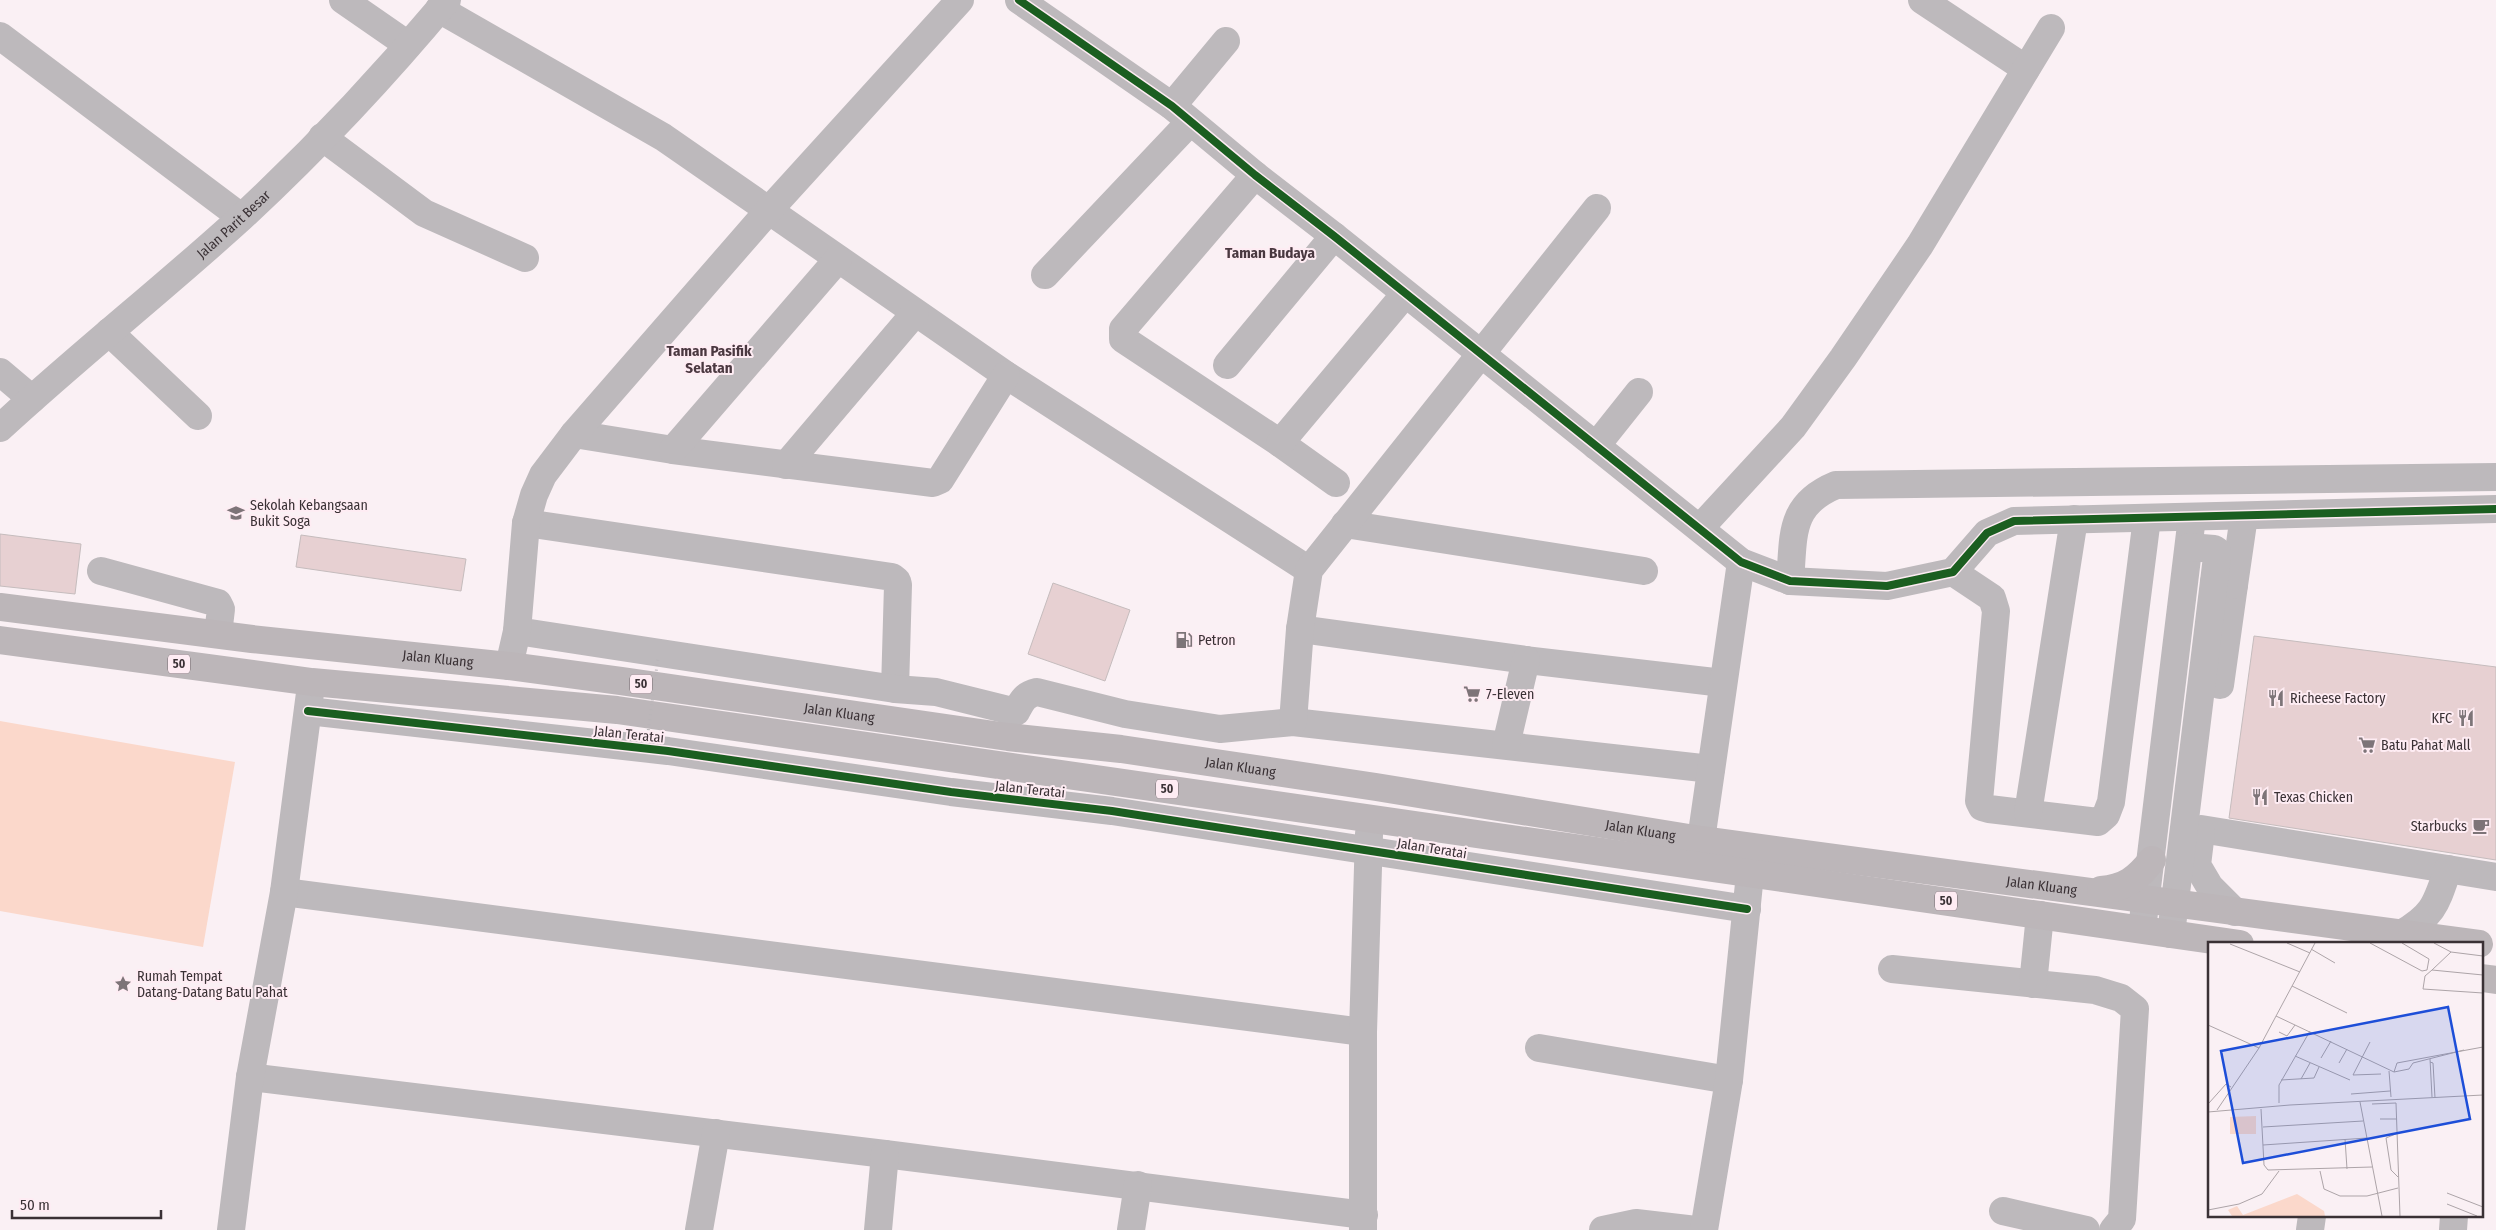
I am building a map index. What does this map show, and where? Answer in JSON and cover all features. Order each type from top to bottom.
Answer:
[{"type":"highway","name":"Jalan Kluang","points":[[0,607],[252,638],[509,666],[978,732],[1012,724],[1121,749],[1376,787],[1701,840],[2465,942]]},
{"type":"highway","points":[[252,638],[294,655],[306,668],[312,682]]},
{"type":"highway","name":"Jalan Kluang","points":[[0,640],[312,682],[617,710],[804,739],[952,779],[1370,818],[2226,942]]},
{"type":"highway","points":[[2079,891],[2114,889],[2131,883],[2152,860]]},
{"type":"street","points":[[343,0],[399,39]]},
{"type":"street","points":[[509,666],[517,632],[526,523],[534,495],[544,475],[574,434],[770,209],[960,0]]},
{"type":"street","points":[[1019,0],[1181,114],[1741,562],[1790,581],[1886,586],[1953,572],[1987,534],[2014,521],[2496,509]]},
{"type":"street","points":[[1922,0],[2026,69]]},
{"type":"street","points":[[443,4],[663,137],[770,209],[838,259],[1006,375],[1309,570]]},
{"type":"street","name":"Jalan Parit Besar","points":[[0,428],[32,398],[241,218],[322,137],[399,39],[443,4]]},
{"type":"street","points":[[1700,528],[1793,427],[1843,358],[1920,245],[2050,28]]},
{"type":"street","points":[[0,36],[241,218]]},
{"type":"street","points":[[1044,275],[1181,114],[1226,41]]},
{"type":"street","points":[[322,137],[424,213],[525,258]]},
{"type":"street","points":[[1255,175],[1123,329],[1123,339],[1280,443],[1336,484]]},
{"type":"street","points":[[1293,722],[1300,629],[1309,570],[1598,208]]},
{"type":"street","points":[[1227,365],[1334,236]]},
{"type":"street","points":[[673,450],[838,259]]},
{"type":"street","points":[[1280,443],[1405,294]]},
{"type":"street","points":[[786,465],[915,313]]},
{"type":"street","points":[[109,332],[198,416]]},
{"type":"street","points":[[0,372],[32,398]]},
{"type":"street","points":[[574,434],[673,450],[924,483],[940,480],[1006,375]]},
{"type":"street","points":[[1596,446],[1639,392]]},
{"type":"street","points":[[1790,581],[1796,522],[1813,498],[1820,492],[1836,485],[2496,477]]},
{"type":"street","points":[[2171,934],[2224,584],[2244,516]]},
{"type":"street","points":[[2142,929],[2152,860],[2192,517]]},
{"type":"street","points":[[1953,572],[1992,598],[1996,611],[1978,801],[1982,808],[2098,822],[2106,815],[2110,802],[2147,518]]},
{"type":"street","points":[[2028,813],[2074,519]]},
{"type":"street","points":[[526,523],[892,577],[897,580],[898,585],[895,689]]},
{"type":"street","points":[[1345,524],[1644,571]]},
{"type":"street","points":[[2189,547],[2214,549],[2217,552],[2224,584],[2197,865],[2210,887],[2235,912]]},
{"type":"street","points":[[1701,840],[1741,562]]},
{"type":"street","points":[[101,571],[218,603],[221,609],[218,634]]},
{"type":"street","points":[[1300,629],[1526,660],[1723,683]]},
{"type":"street","points":[[517,632],[895,689],[936,692],[967,700],[1012,724],[1023,698],[1037,692],[1125,714],[1220,729],[1293,722],[1711,769]]},
{"type":"street","points":[[1506,745],[1526,660]]},
{"type":"street","points":[[230,1230],[250,1077],[284,892],[312,682]]},
{"type":"street","points":[[967,700],[977,718],[978,732]]},
{"type":"street","name":"Jalan Teratai","points":[[308,711],[668,751],[952,779],[1112,811],[1748,910]]},
{"type":"street","points":[[1121,749],[1125,714]]},
{"type":"street","points":[[1215,764],[1220,729]]},
{"type":"street","points":[[250,1077],[1138,1185],[1364,1222],[1363,1032],[1370,818]]},
{"type":"street","points":[[2201,829],[2496,877]]},
{"type":"street","points":[[2401,934],[2423,921],[2434,906],[2448,869]]},
{"type":"street","points":[[1704,1230],[1729,1080],[1748,910],[1750,874]]},
{"type":"street","points":[[284,892],[1363,1032]]},
{"type":"street","points":[[2033,984],[2040,915]]},
{"type":"street","points":[[1892,969],[2095,990],[2121,998],[2135,1010],[2122,1220],[2113,1230]]},
{"type":"street","points":[[1539,1048],[1729,1080]]},
{"type":"street","points":[[699,1230],[716,1133]]},
{"type":"street","points":[[878,1230],[885,1154]]},
{"type":"street","points":[[1131,1230],[1138,1185]]},
{"type":"street","points":[[2003,1210],[2086,1230]]},
{"type":"street","points":[[1603,1230],[1636,1223],[1696,1230]]},
{"type":"path","points":[[647,740],[658,658]]},
{"type":"shaded area","points":[[0,721],[235,762],[203,947],[0,911]]},
{"type":"building","points":[[0,534],[81,544],[75,594],[0,586]]},
{"type":"building","points":[[301,535],[466,559],[461,591],[296,567]]},
{"type":"building","points":[[1053,583],[1130,610],[1105,681],[1028,654]]},
{"type":"building","name":"Batu Pahat Mall","points":[[2254,636],[2496,667],[2496,860],[2229,818]]},
{"type":"cycle path","points":[[1019,0],[1172,106],[1255,175],[1741,562],[1790,581],[1887,586],[1953,572],[1987,533],[2014,521],[2496,509]]},
{"type":"cycle path","points":[[308,711],[668,751],[951,792],[1112,811],[1747,909]]},
{"type":"place","name":"Sekolah Kebangsaan Bukit Soga","points":[[236,513]]},
{"type":"place","name":"Petron","points":[[1184,640]]},
{"type":"place","name":"7-Eleven","points":[[1472,694]]},
{"type":"place","name":"Richeese Factory","points":[[2276,698]]},
{"type":"place","name":"KFC","points":[[2466,718]]},
{"type":"place","name":"Batu Pahat Mall","points":[[2367,745]]},
{"type":"place","name":"Texas Chicken","points":[[2260,797]]},
{"type":"place","name":"Starbucks","points":[[2481,826]]},
{"type":"place","name":"Rumah Tempat Datang-Datang Batu Pahat","points":[[123,984]]},
{"type":"district","name":"Taman Budaya","points":[[1270,253]]},
{"type":"district","name":"Taman Pasifik Selatan","points":[[709,360]]}]
